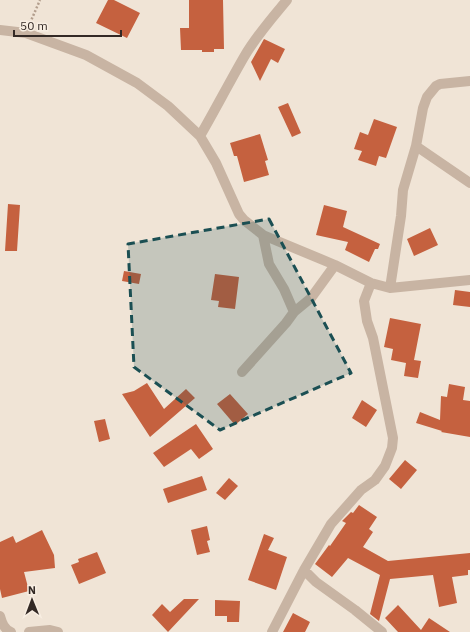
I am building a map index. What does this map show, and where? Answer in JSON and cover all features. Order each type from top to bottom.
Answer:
[{"type":"street","points":[[200,136],[244,56],[287,0]]},
{"type":"street","points":[[0,30],[26,33],[86,55],[137,83],[168,106],[200,136],[216,163],[239,214],[244,220],[263,235],[335,265],[371,283],[390,288],[470,280]]},
{"type":"street","points":[[390,288],[403,190],[416,146],[427,97],[436,86],[440,84],[470,81]]},
{"type":"street","points":[[416,146],[470,183]]},
{"type":"street","points":[[263,235],[269,264],[284,289],[294,312]]},
{"type":"street","points":[[242,372],[294,312],[312,298],[335,265]]},
{"type":"street","points":[[272,632],[304,570],[331,524],[361,490],[375,480],[385,466],[392,448],[393,438],[373,338],[367,321],[364,301],[371,283]]},
{"type":"street","points":[[304,570],[316,582],[355,610],[382,632]]},
{"type":"street","points":[[0,616],[4,626],[11,632]]},
{"type":"street","points":[[29,632],[50,630],[58,632]]},
{"type":"path","points":[[26,33],[40,0]]},
{"type":"highlighted area","points":[[269,219],[351,373],[220,430],[134,367],[128,244]]},
{"type":"building","points":[[108,0],[114,0],[140,13],[127,38],[96,23]]},
{"type":"building","points":[[189,0],[223,0],[224,49],[214,49],[214,52],[202,52],[202,50],[181,50],[180,28],[189,28]]},
{"type":"building","points":[[264,39],[285,49],[278,63],[271,59],[260,81],[251,62]]},
{"type":"building","points":[[288,103],[301,133],[292,137],[278,107]]},
{"type":"building","points":[[374,119],[397,127],[386,158],[379,156],[376,166],[358,160],[362,151],[354,149],[360,132],[368,135]]},
{"type":"building","points":[[260,134],[268,160],[265,161],[269,175],[244,182],[237,156],[234,156],[230,143]]},
{"type":"building","points":[[8,204],[20,205],[17,251],[5,251]]},
{"type":"building","points":[[324,205],[347,211],[343,227],[380,244],[378,249],[375,249],[369,262],[345,250],[348,242],[316,235]]},
{"type":"building","points":[[430,228],[438,245],[414,256],[407,239]]},
{"type":"building","points":[[124,271],[141,274],[139,284],[122,281]]},
{"type":"building","points":[[215,274],[239,277],[235,309],[218,307],[219,301],[211,300]]},
{"type":"building","points":[[455,290],[470,292],[470,307],[453,305]]},
{"type":"building","points":[[390,318],[421,324],[414,360],[421,361],[418,378],[404,376],[406,363],[391,360],[393,349],[384,347]]},
{"type":"building","points":[[147,383],[164,409],[186,389],[195,398],[150,437],[122,394],[134,391]]},
{"type":"building","points":[[449,384],[465,387],[463,400],[470,401],[470,437],[441,432],[442,431],[416,423],[420,412],[440,420],[441,396],[447,397]]},
{"type":"building","points":[[230,394],[248,414],[235,425],[217,404]]},
{"type":"building","points":[[362,400],[377,410],[366,427],[352,418]]},
{"type":"building","points":[[105,419],[110,439],[99,442],[94,421]]},
{"type":"building","points":[[196,424],[213,449],[199,459],[191,449],[164,467],[153,453]]},
{"type":"building","points":[[405,460],[417,470],[401,489],[389,479]]},
{"type":"building","points":[[202,476],[207,490],[168,503],[163,489]]},
{"type":"building","points":[[229,478],[238,486],[225,500],[216,493]]},
{"type":"building","points":[[359,505],[377,517],[369,529],[373,532],[363,547],[388,561],[470,553],[470,570],[468,570],[468,575],[452,577],[457,603],[439,607],[433,575],[390,579],[379,621],[370,614],[380,575],[348,558],[332,577],[315,564],[346,523],[342,521],[351,512],[353,513]]},
{"type":"building","points":[[207,526],[210,540],[207,541],[210,552],[197,555],[191,530]]},
{"type":"building","points":[[42,530],[54,555],[55,568],[24,572],[29,591],[2,598],[0,589],[0,542],[13,536],[16,543]]},
{"type":"building","points":[[264,534],[274,538],[268,550],[287,557],[276,590],[248,580]]},
{"type":"building","points":[[97,552],[106,573],[79,584],[71,565],[79,562],[78,559]]},
{"type":"building","points":[[184,599],[199,599],[168,632],[152,615],[162,604],[170,612]]},
{"type":"building","points":[[215,600],[240,601],[239,622],[227,622],[227,616],[215,616]]},
{"type":"building","points":[[398,605],[421,630],[429,618],[450,632],[398,632],[385,618]]},
{"type":"building","points":[[293,613],[310,622],[305,632],[283,632]]}]
